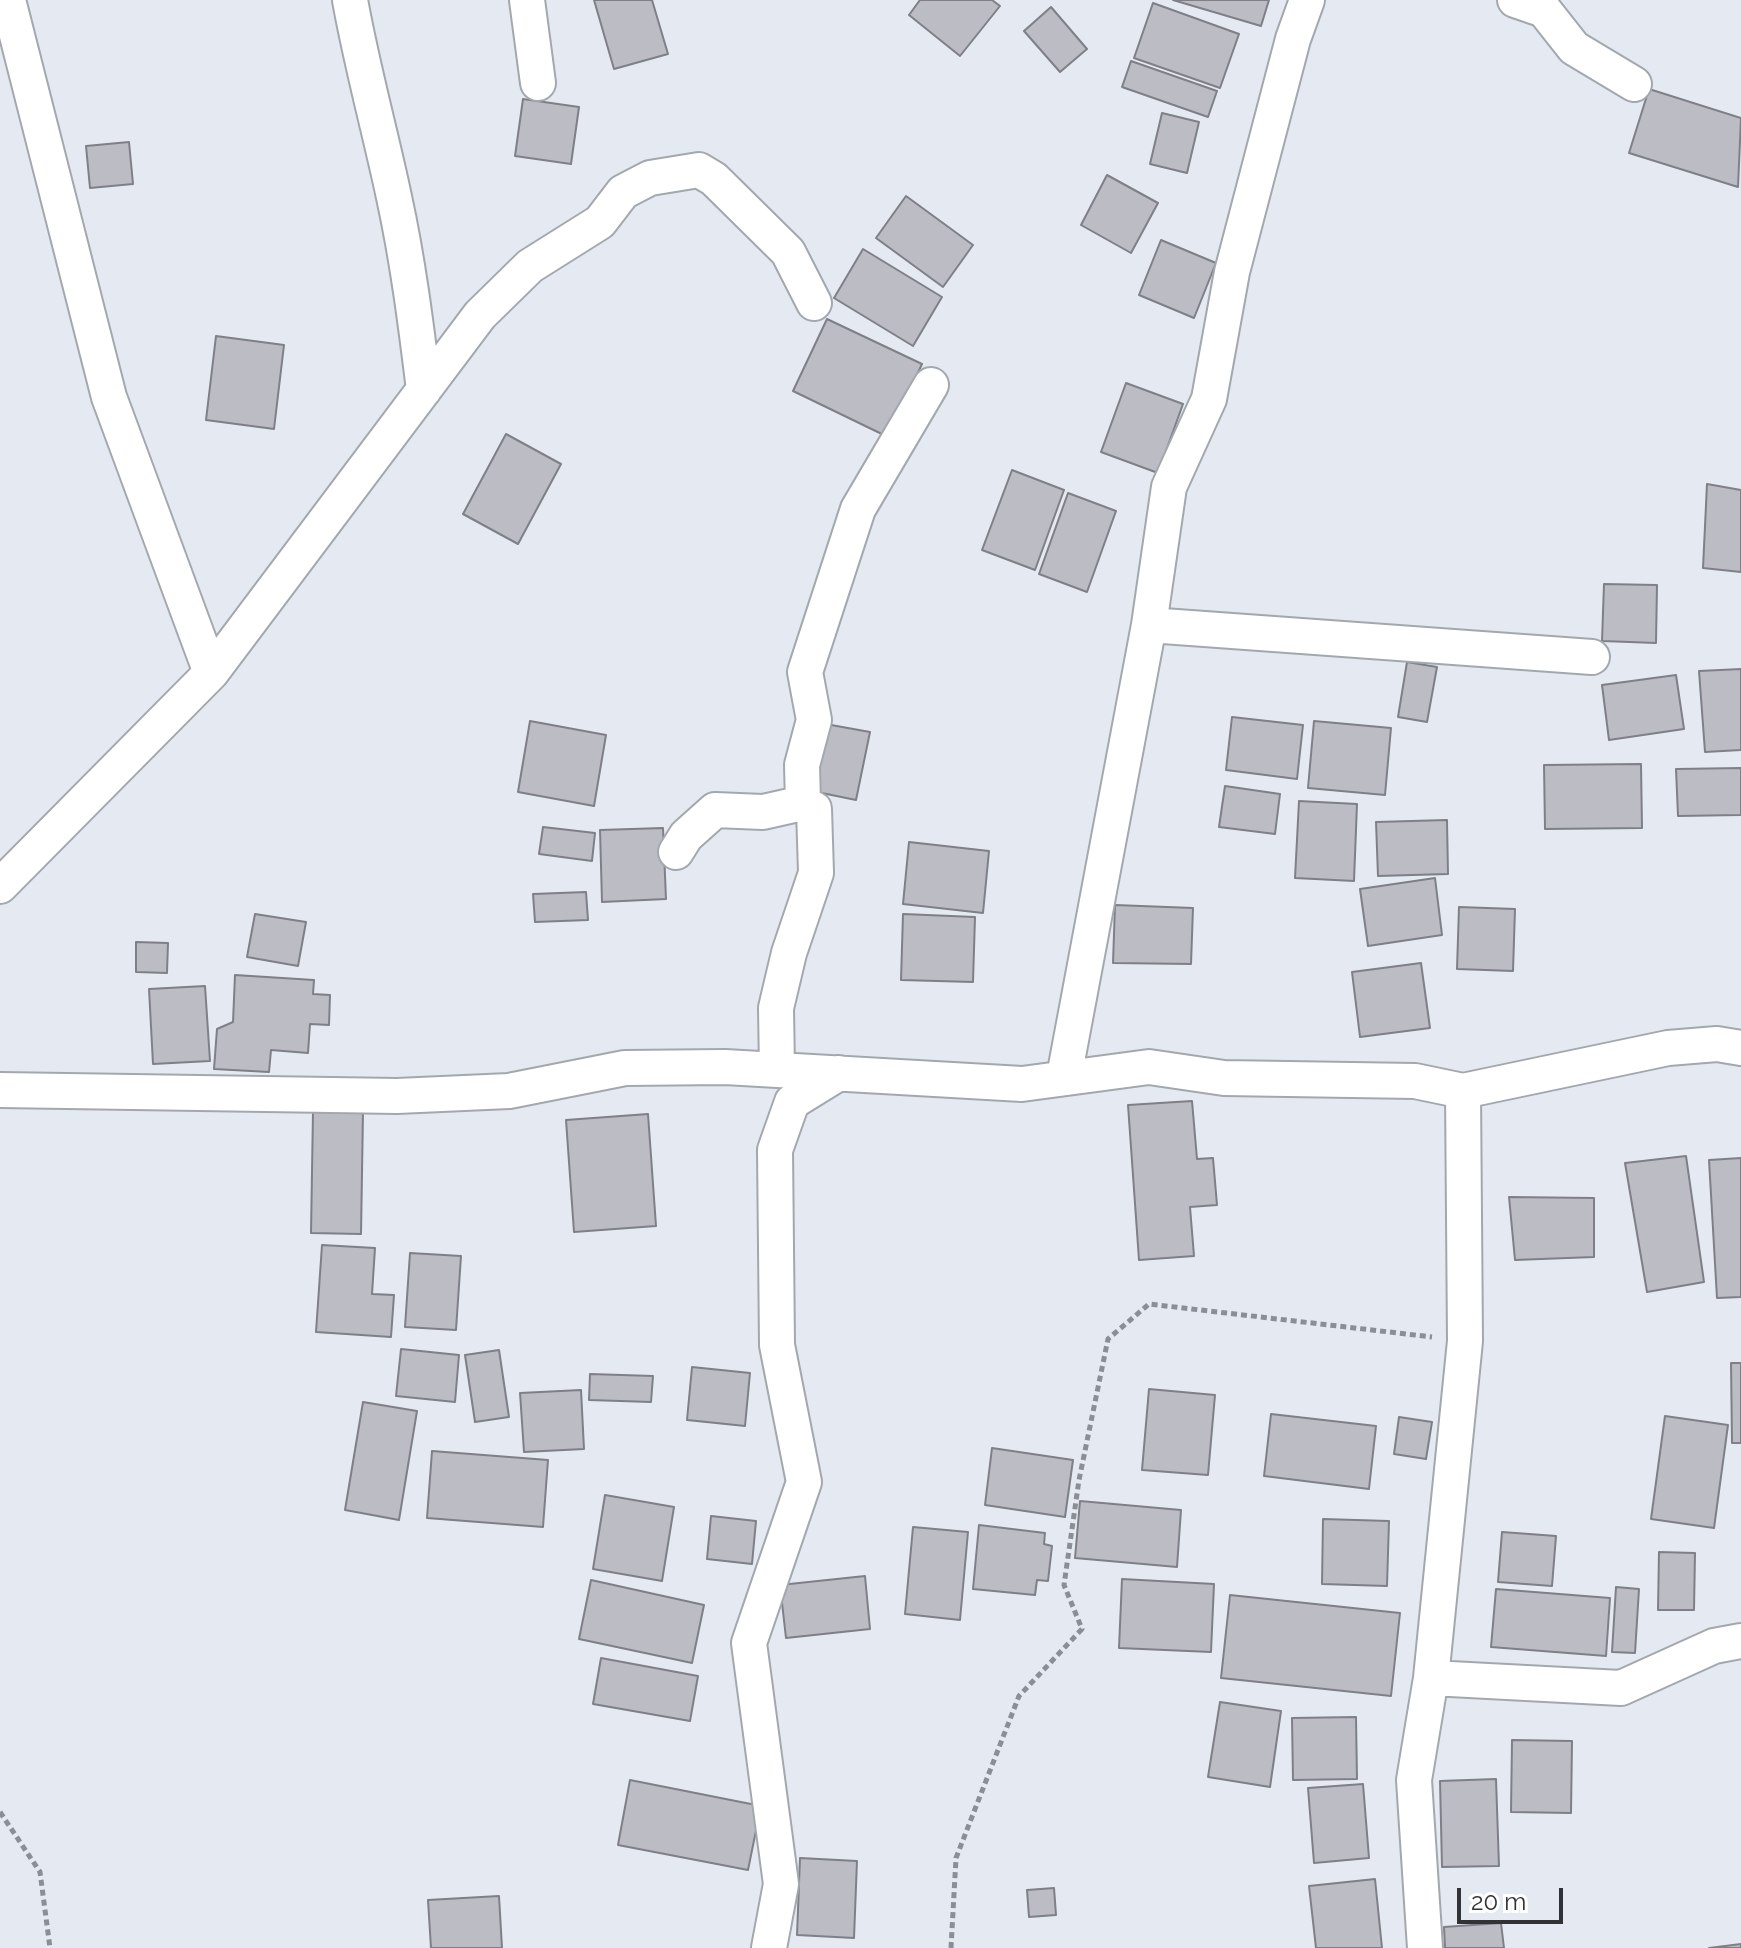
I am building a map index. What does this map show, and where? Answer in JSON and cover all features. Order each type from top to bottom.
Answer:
[{"type":"street","points":[[8,0],[109,397],[211,673]]},
{"type":"street","points":[[350,0],[364,80],[394,195],[410,275],[424,390]]},
{"type":"street","points":[[527,0],[538,83]]},
{"type":"street","points":[[1064,1077],[1149,625],[1169,487],[1209,399],[1232,272],[1293,39],[1307,0]]},
{"type":"street","points":[[1515,0],[1544,10],[1574,48],[1634,84]]},
{"type":"street","points":[[0,886],[211,673],[480,315],[530,266],[600,222],[623,192],[650,178],[699,170],[714,179],[788,252],[814,303]]},
{"type":"street","points":[[803,803],[802,765],[814,720],[805,672],[858,509],[931,385]]},
{"type":"street","points":[[1149,625],[1592,657]]},
{"type":"street","points":[[676,852],[686,836],[715,810],[763,812],[803,803],[814,809],[816,873],[789,953],[776,1008],[777,1070]]},
{"type":"street","points":[[0,1090],[397,1096],[509,1091],[625,1068],[777,1070],[1022,1084],[1149,1067],[1224,1078],[1415,1081],[1463,1091],[1668,1048],[1717,1044],[1741,1048]]},
{"type":"street","points":[[769,1948],[781,1884],[749,1643],[804,1482],[777,1345],[775,1150],[792,1102],[839,1073]]},
{"type":"street","points":[[1425,1948],[1414,1780],[1431,1678],[1465,1341],[1463,1091]]},
{"type":"street","points":[[1431,1678],[1621,1688],[1714,1646],[1741,1641]]},
{"type":"path","points":[[951,1948],[956,1858],[1019,1696],[1082,1629],[1064,1585],[1079,1480],[1108,1339],[1149,1304],[1465,1341]]},
{"type":"path","points":[[0,1812],[40,1872],[50,1948]]},
{"type":"building","points":[[594,0],[652,0],[668,54],[614,69]]},
{"type":"building","points":[[920,0],[992,0],[1000,6],[960,56],[909,15]]},
{"type":"building","points":[[1173,0],[1269,0],[1261,26]]},
{"type":"building","points":[[1153,3],[1239,34],[1220,88],[1134,58]]},
{"type":"building","points":[[1051,7],[1087,49],[1060,72],[1024,31]]},
{"type":"building","points":[[1131,61],[1217,91],[1208,117],[1122,87]]},
{"type":"building","points":[[1649,89],[1741,118],[1738,187],[1629,153]]},
{"type":"building","points":[[523,99],[579,107],[571,164],[515,156]]},
{"type":"building","points":[[1162,113],[1199,122],[1187,173],[1150,164]]},
{"type":"building","points":[[129,142],[133,184],[90,188],[86,146]]},
{"type":"building","points":[[1107,175],[1158,203],[1131,253],[1081,225]]},
{"type":"building","points":[[906,196],[973,245],[943,287],[876,238]]},
{"type":"building","points":[[1161,240],[1216,263],[1194,318],[1139,295]]},
{"type":"building","points":[[863,249],[942,297],[913,346],[834,298]]},
{"type":"building","points":[[827,319],[922,364],[888,437],[793,391]]},
{"type":"building","points":[[216,336],[284,345],[274,429],[206,420]]},
{"type":"building","points":[[1126,383],[1183,404],[1158,473],[1101,452]]},
{"type":"building","points":[[506,434],[561,464],[518,544],[463,514]]},
{"type":"building","points":[[1012,470],[1064,490],[1035,570],[982,550]]},
{"type":"building","points":[[1707,484],[1741,490],[1741,572],[1703,568]]},
{"type":"building","points":[[1068,493],[1116,511],[1087,592],[1039,574]]},
{"type":"building","points":[[1604,584],[1657,585],[1656,643],[1602,641]]},
{"type":"building","points":[[1407,662],[1437,667],[1427,722],[1398,717]]},
{"type":"building","points":[[1741,669],[1741,750],[1705,752],[1699,671]]},
{"type":"building","points":[[1676,675],[1684,729],[1609,740],[1602,685]]},
{"type":"building","points":[[1232,717],[1303,725],[1297,779],[1226,770]]},
{"type":"building","points":[[530,721],[606,735],[594,806],[518,792]]},
{"type":"building","points":[[1314,721],[1391,728],[1385,795],[1308,788]]},
{"type":"building","points":[[820,723],[870,732],[856,800],[807,790]]},
{"type":"building","points":[[1641,764],[1642,828],[1545,829],[1544,765]]},
{"type":"building","points":[[1741,768],[1741,815],[1678,816],[1676,769]]},
{"type":"building","points":[[1225,786],[1280,794],[1275,834],[1219,827]]},
{"type":"building","points":[[1299,801],[1357,804],[1354,881],[1295,878]]},
{"type":"building","points":[[1447,820],[1448,874],[1378,876],[1376,822]]},
{"type":"building","points":[[543,827],[595,833],[592,861],[539,854]]},
{"type":"building","points":[[663,828],[666,899],[602,902],[600,830]]},
{"type":"building","points":[[909,842],[989,851],[983,913],[903,904]]},
{"type":"building","points":[[1435,878],[1442,935],[1368,946],[1360,889]]},
{"type":"building","points":[[586,892],[588,920],[535,922],[533,894]]},
{"type":"building","points":[[1115,905],[1193,908],[1191,964],[1113,963]]},
{"type":"building","points":[[1459,907],[1515,909],[1513,971],[1457,969]]},
{"type":"building","points":[[255,914],[306,922],[298,966],[247,957]]},
{"type":"building","points":[[903,914],[975,917],[973,982],[901,980]]},
{"type":"building","points":[[136,942],[168,943],[167,973],[136,972]]},
{"type":"building","points":[[1421,963],[1430,1028],[1360,1037],[1352,972]]},
{"type":"building","points":[[235,975],[314,980],[313,994],[330,995],[329,1025],[310,1024],[308,1053],[271,1050],[269,1072],[214,1069],[217,1029],[233,1022]]},
{"type":"building","points":[[205,986],[210,1061],[153,1064],[149,989]]},
{"type":"building","points":[[1192,1101],[1197,1159],[1213,1158],[1217,1205],[1190,1207],[1194,1256],[1139,1260],[1128,1105]]},
{"type":"building","points":[[313,1111],[363,1112],[361,1234],[311,1233]]},
{"type":"building","points":[[648,1114],[656,1226],[574,1232],[566,1120]]},
{"type":"building","points":[[1686,1156],[1704,1282],[1647,1292],[1625,1163]]},
{"type":"building","points":[[1741,1158],[1741,1297],[1717,1298],[1709,1160]]},
{"type":"building","points":[[1509,1197],[1594,1198],[1594,1257],[1515,1260]]},
{"type":"building","points":[[322,1245],[375,1248],[372,1294],[394,1295],[391,1337],[316,1332]]},
{"type":"building","points":[[410,1253],[461,1256],[456,1330],[405,1327]]},
{"type":"building","points":[[401,1349],[459,1355],[455,1402],[396,1396]]},
{"type":"building","points":[[499,1350],[509,1417],[475,1422],[465,1355]]},
{"type":"building","points":[[1731,1363],[1741,1363],[1741,1443],[1732,1443]]},
{"type":"building","points":[[692,1367],[750,1373],[745,1426],[687,1420]]},
{"type":"building","points":[[590,1374],[653,1376],[651,1402],[589,1400]]},
{"type":"building","points":[[1149,1389],[1215,1395],[1208,1475],[1142,1470]]},
{"type":"building","points":[[581,1390],[584,1449],[524,1452],[520,1393]]},
{"type":"building","points":[[363,1402],[417,1411],[399,1520],[345,1510]]},
{"type":"building","points":[[1271,1414],[1376,1426],[1369,1489],[1264,1476]]},
{"type":"building","points":[[1665,1416],[1728,1425],[1714,1528],[1651,1519]]},
{"type":"building","points":[[1399,1417],[1432,1422],[1426,1459],[1394,1454]]},
{"type":"building","points":[[992,1448],[1073,1460],[1065,1517],[985,1505]]},
{"type":"building","points":[[432,1451],[548,1460],[543,1527],[427,1518]]},
{"type":"building","points":[[605,1495],[674,1507],[662,1581],[593,1569]]},
{"type":"building","points":[[1080,1501],[1181,1510],[1177,1567],[1075,1558]]},
{"type":"building","points":[[711,1516],[756,1521],[752,1564],[707,1559]]},
{"type":"building","points":[[1323,1519],[1389,1521],[1387,1586],[1322,1584]]},
{"type":"building","points":[[979,1525],[1045,1533],[1044,1544],[1052,1546],[1048,1581],[1037,1580],[1035,1595],[973,1589]]},
{"type":"building","points":[[913,1527],[968,1532],[960,1620],[905,1614]]},
{"type":"building","points":[[1502,1532],[1556,1536],[1552,1586],[1498,1582]]},
{"type":"building","points":[[1659,1552],[1695,1553],[1694,1610],[1658,1610]]},
{"type":"building","points":[[865,1576],[870,1629],[786,1638],[780,1585]]},
{"type":"building","points":[[1122,1579],[1214,1584],[1211,1652],[1119,1648]]},
{"type":"building","points":[[591,1580],[704,1605],[692,1663],[579,1639]]},
{"type":"building","points":[[1616,1587],[1639,1589],[1635,1653],[1612,1652]]},
{"type":"building","points":[[1496,1589],[1610,1598],[1606,1656],[1491,1647]]},
{"type":"building","points":[[1230,1595],[1400,1613],[1391,1696],[1221,1678]]},
{"type":"building","points":[[601,1658],[698,1676],[690,1721],[593,1704]]},
{"type":"building","points":[[1220,1702],[1281,1711],[1270,1787],[1208,1777]]},
{"type":"building","points":[[1356,1717],[1357,1779],[1293,1780],[1292,1718]]},
{"type":"building","points":[[1512,1740],[1572,1741],[1571,1813],[1511,1812]]},
{"type":"building","points":[[1496,1779],[1499,1866],[1442,1867],[1440,1781]]},
{"type":"building","points":[[630,1780],[761,1806],[748,1870],[618,1845]]},
{"type":"building","points":[[1363,1784],[1369,1858],[1314,1863],[1308,1788]]},
{"type":"building","points":[[800,1858],[857,1861],[854,1938],[797,1935]]},
{"type":"building","points":[[1375,1879],[1382,1948],[1316,1948],[1309,1886]]},
{"type":"building","points":[[1054,1888],[1056,1915],[1029,1917],[1027,1890]]},
{"type":"building","points":[[499,1896],[502,1948],[431,1948],[428,1900]]},
{"type":"building","points":[[1501,1923],[1504,1948],[1445,1948],[1444,1927]]},
{"type":"building","points":[[1741,1944],[1741,1948],[1709,1948]]}]
